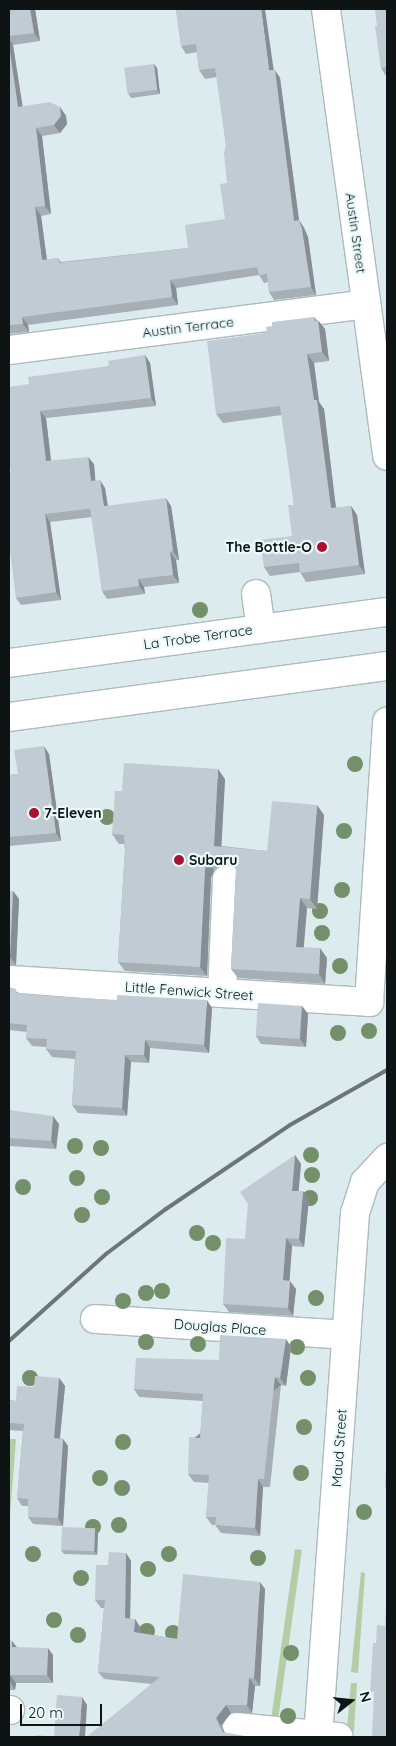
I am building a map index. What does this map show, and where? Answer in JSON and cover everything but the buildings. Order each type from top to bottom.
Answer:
[{"type":"main road","name":"Austin Street","points":[[326,9],[387,456]]},
{"type":"main road","name":"Austin Terrace","points":[[9,350],[366,304]]},
{"type":"main road","points":[[256,594],[261,629]]},
{"type":"main road","name":"La Trobe Terrace","points":[[9,663],[387,612]]},
{"type":"main road","points":[[9,716],[387,666]]},
{"type":"main road","points":[[384,831],[387,722]]},
{"type":"main road","name":"Little Fenwick Street","points":[[9,980],[368,1002],[384,831]]},
{"type":"main road","points":[[222,993],[227,879]]},
{"type":"main road","name":"Maud Street","points":[[325,1736],[346,1335],[358,1199],[365,1182],[383,1162]]},
{"type":"main road","name":"Douglas Place","points":[[95,1319],[346,1335]]},
{"type":"main road","points":[[237,1727],[325,1736]]},
{"type":"green space","points":[[9,1439],[16,1439],[10,1516],[9,1516]]},
{"type":"green space","points":[[295,1549],[302,1550],[278,1723],[271,1722]]},
{"type":"green space","points":[[361,1572],[365,1573],[358,1673],[351,1672]]},
{"type":"green space","points":[[351,1683],[357,1683],[354,1731],[347,1729]]},
{"type":"railway","points":[[9,1341],[106,1254],[166,1209],[290,1125],[387,1070]]},
{"type":"place","name":"The Bottle-O","points":[[322,547]]},
{"type":"place","name":"7-Eleven","points":[[34,813]]},
{"type":"place","name":"Subaru","points":[[179,860]]}]
